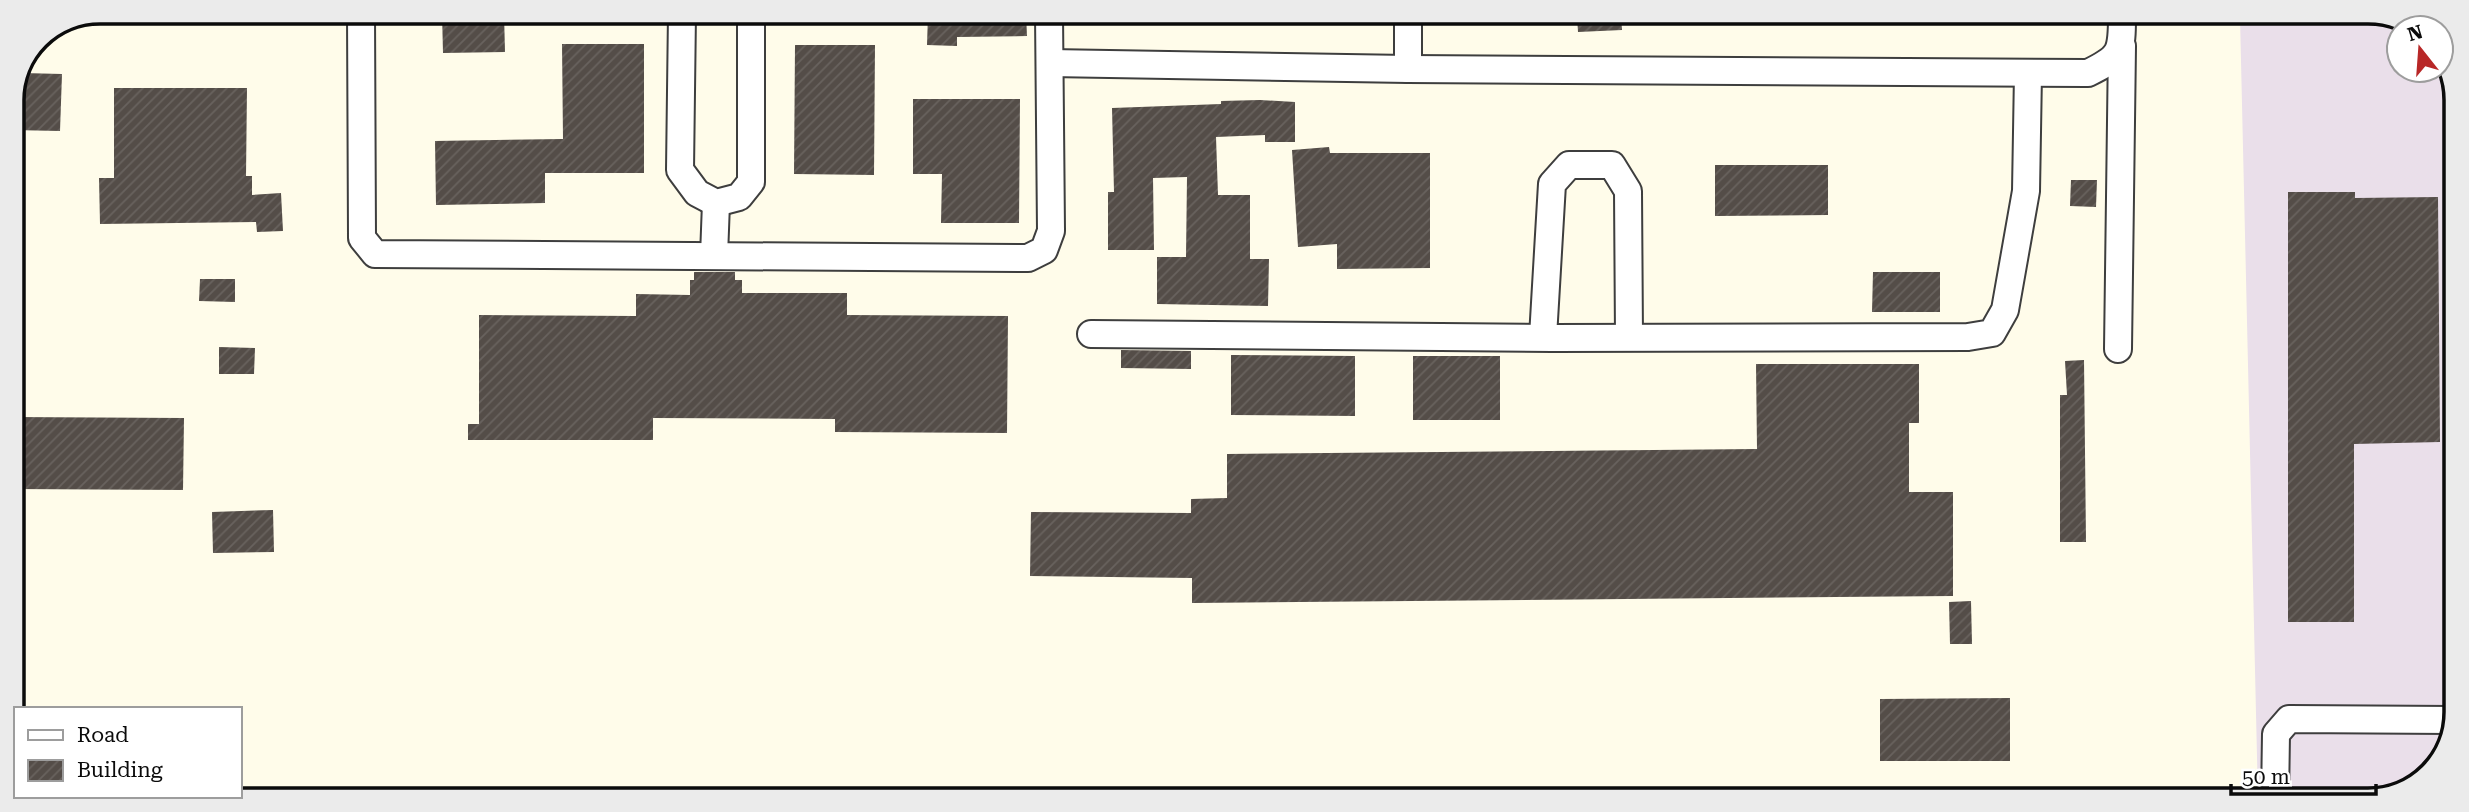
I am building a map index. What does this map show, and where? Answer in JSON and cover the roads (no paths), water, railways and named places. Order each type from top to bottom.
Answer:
[{"type":"lane","points":[[361,24],[362,238],[375,254],[1028,258],[1044,250],[1051,231],[1049,24]]},
{"type":"lane","points":[[682,24],[680,170],[697,193],[716,204],[739,197],[751,182],[751,24]]},
{"type":"lane","points":[[1408,24],[1408,69]]},
{"type":"lane","points":[[2118,349],[2122,24]]},
{"type":"lane","points":[[1050,63],[1408,69],[2088,73],[2110,62],[2122,46]]},
{"type":"lane","points":[[1091,334],[1968,337],[1992,333],[2006,310],[2025,191],[2028,73]]},
{"type":"lane","points":[[1543,337],[1552,184],[1569,165],[1612,165],[1628,191],[1629,337]]},
{"type":"lane","points":[[714,256],[716,204]]},
{"type":"lane","points":[[2275,788],[2276,734],[2289,719],[2444,720]]}]
